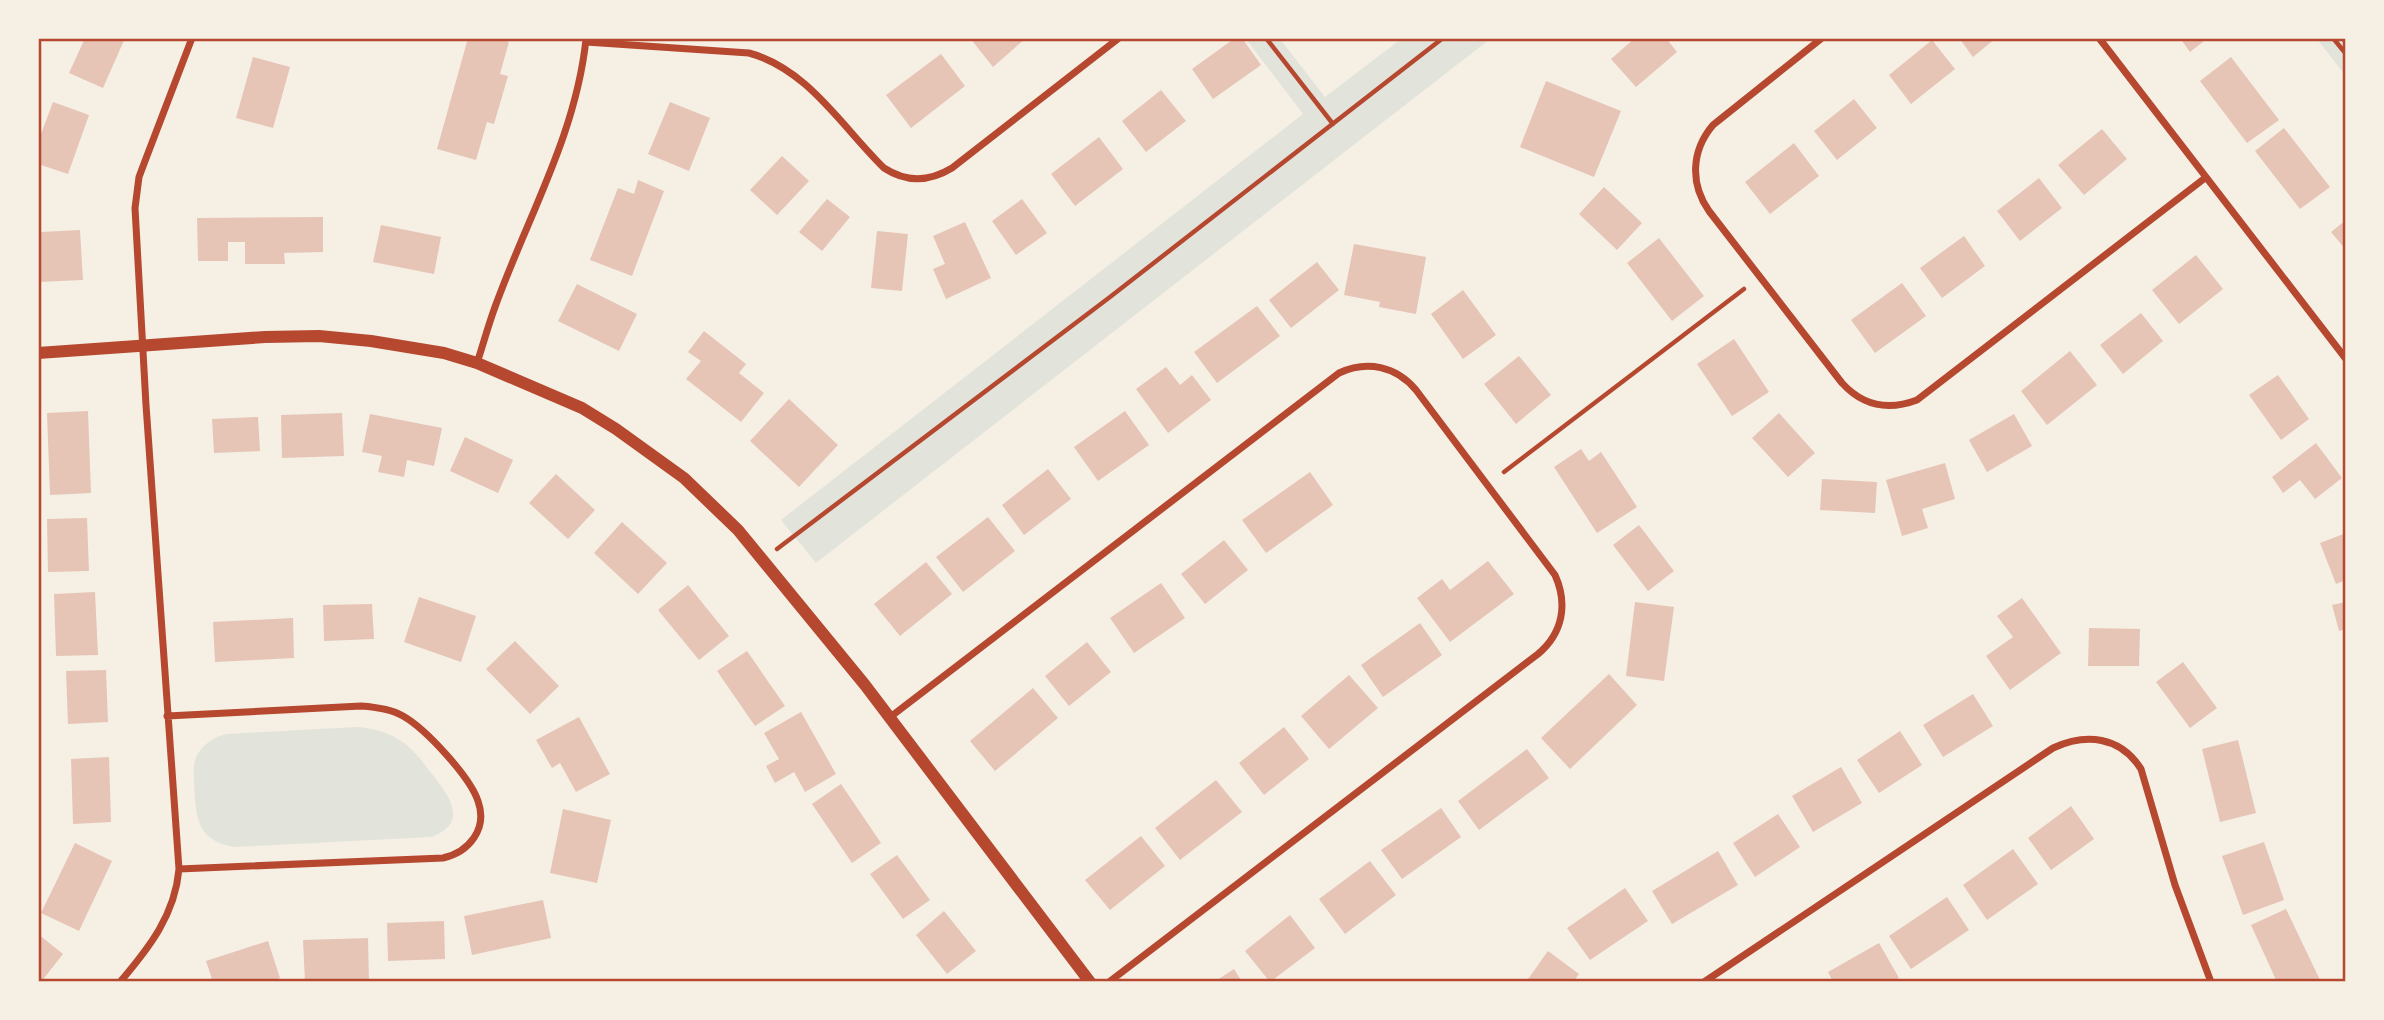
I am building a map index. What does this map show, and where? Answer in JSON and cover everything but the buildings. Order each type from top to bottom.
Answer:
[{"type":"street","points":[[120,982],[159,933],[175,893],[179,869],[135,223],[136,192],[145,161],[192,38]]},
{"type":"street","points":[[477,363],[495,307],[566,131],[586,40],[749,53],[774,61],[796,75],[884,168],[900,177],[917,180],[935,177],[952,168],[1119,38]]},
{"type":"street","points":[[1822,38],[1713,125],[1706,133],[1698,152],[1695,173],[1699,193],[1709,211],[1842,383],[1866,402],[1887,407],[1917,400],[2206,178]]},
{"type":"street","points":[[2099,38],[2346,359]]},
{"type":"street","points":[[38,353],[265,337],[319,337],[394,344],[444,353],[477,363],[582,408],[684,478],[719,510],[768,565],[890,718],[1090,982]]},
{"type":"street","points":[[890,718],[1339,373],[1366,365],[1385,368],[1402,377],[1416,390],[1555,575],[1563,603],[1557,631],[1538,654],[1109,982]]},
{"type":"street","points":[[167,716],[361,706],[389,710],[413,722],[434,741],[472,791],[480,810],[478,831],[469,846],[443,858],[179,869]]},
{"type":"street","points":[[1704,982],[2053,748],[2081,738],[2095,738],[2122,749],[2134,758],[2141,769],[2175,885],[2211,982]]},
{"type":"path","points":[[1266,38],[1333,124]]},
{"type":"path","points":[[793,538],[1443,38]]},
{"type":"path","points":[[2333,38],[2346,54]]},
{"type":"path","points":[[1504,472],[1744,289]]},
{"type":"shaded area","points":[[1246,39],[1280,39],[1325,97],[1401,39],[1490,39],[816,563],[781,520],[1303,114]]},
{"type":"shaded area","points":[[2317,39],[2345,39],[2345,75]]},
{"type":"shaded area","points":[[357,727],[378,730],[393,736],[421,759],[444,791],[452,808],[453,817],[443,831],[431,837],[234,847],[221,844],[205,833],[196,807],[194,768],[199,752],[211,741],[226,734]]}]
